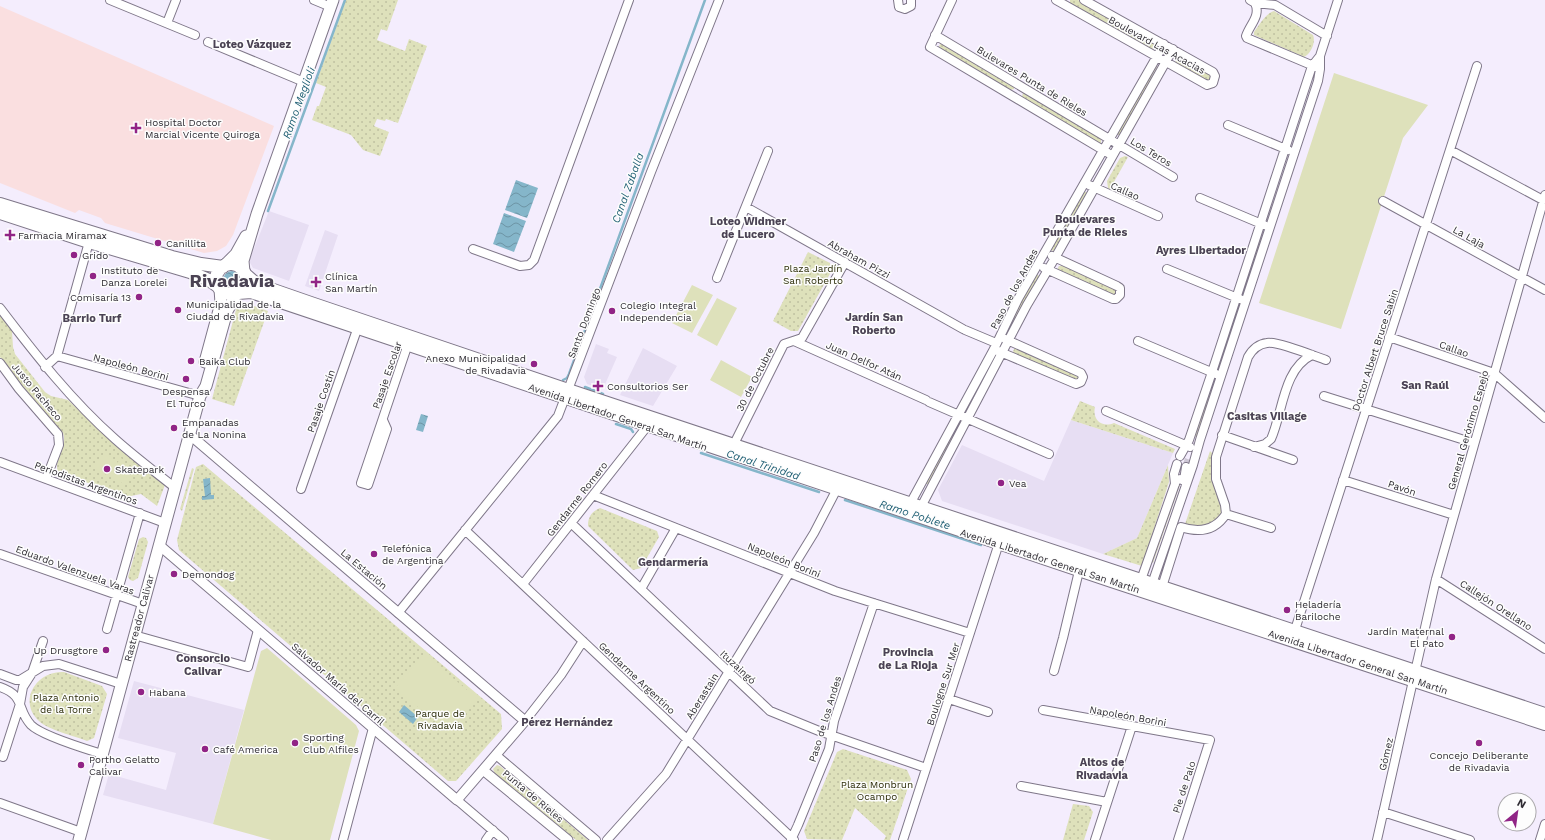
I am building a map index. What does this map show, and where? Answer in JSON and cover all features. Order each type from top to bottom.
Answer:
[{"type":"main road","points":[[0,213],[194,274],[212,282],[226,293],[237,293],[245,283],[243,261],[257,214],[332,4]]},
{"type":"main road","points":[[0,204],[172,257],[201,264],[224,266],[234,265],[244,273]]},
{"type":"main road","points":[[219,288],[216,278],[218,273],[240,248],[257,214]]},
{"type":"main road","name":"Avenida Libertador General San Martín","points":[[244,273],[253,281],[267,288],[359,324]]},
{"type":"main road","name":"Rastreador Calivar","points":[[200,396],[199,384],[221,304],[219,288]]},
{"type":"main road","name":"Avenida Libertador General San Martín","points":[[237,293],[251,292],[359,324],[650,423],[1001,539],[1152,584],[1293,635],[1414,676],[1545,724]]},
{"type":"main road","name":"Rastreador Calivar","points":[[80,836],[189,434],[200,396],[206,386],[227,311],[237,293]]},
{"type":"main road","name":"Avenida Libertador General San Martín","points":[[839,485],[916,505],[1079,571],[1293,635]]},
{"type":"main road","name":"Avenida Libertador General San Martín","points":[[1414,676],[1545,714]]},
{"type":"street","points":[[110,0],[195,35]]},
{"type":"street","points":[[167,23],[176,0]]},
{"type":"street","points":[[314,0],[332,4]]},
{"type":"street","points":[[473,249],[520,266],[529,265],[534,260],[629,0]]},
{"type":"street","name":"Santo Domingo","points":[[398,613],[558,416],[651,172],[720,0]]},
{"type":"street","points":[[898,0],[899,7],[905,9],[911,6],[911,0]]},
{"type":"street","points":[[952,0],[930,47],[1113,156]]},
{"type":"street","name":"Boulevard Las Acacias","points":[[1061,1],[1207,85],[1213,83],[1215,76],[1213,72],[1084,0]]},
{"type":"street","points":[[1152,584],[1222,376],[1318,81],[1320,56],[1338,0]]},
{"type":"street","points":[[1253,2],[1276,5],[1327,36]]},
{"type":"street","points":[[1253,2],[1257,8],[1257,15],[1247,32],[1247,38],[1320,69]]},
{"type":"street","name":"Bulevares Punta de Rieles","points":[[935,35],[1119,144]]},
{"type":"street","points":[[208,42],[304,82]]},
{"type":"street","name":"Paso de los Andes","points":[[916,505],[959,415],[1018,300],[1164,44]]},
{"type":"street","name":"Paso de los Andes","points":[[916,505],[968,419],[1027,305],[1173,49]]},
{"type":"street","points":[[1152,584],[1178,460],[1186,446],[1212,372],[1312,66],[1320,56]]},
{"type":"street","name":"Doctor Albert Bruce Sabin","points":[[1293,635],[1477,66]]},
{"type":"street","points":[[1014,97],[1020,85]]},
{"type":"street","points":[[1228,125],[1294,153]]},
{"type":"street","name":"Los Teros","points":[[1119,144],[1173,177]]},
{"type":"street","points":[[1450,150],[1544,197]]},
{"type":"street","points":[[717,278],[768,151]]},
{"type":"street","name":"Callao","points":[[1085,183],[1158,216]]},
{"type":"street","name":"General Gerónimo Espejo","points":[[1414,676],[1436,579],[1544,197]]},
{"type":"street","points":[[1200,198],[1269,228]]},
{"type":"street","name":"La Laja","points":[[1383,201],[1545,290]]},
{"type":"street","name":"Abraham Pizzi","points":[[746,207],[964,329],[997,343],[1003,352],[1076,384],[1081,382],[1083,377],[1081,373],[1009,340],[997,343]]},
{"type":"street","points":[[45,367],[57,356],[89,242]]},
{"type":"street","points":[[1038,265],[1113,299],[1116,299],[1120,295],[1120,288],[1117,286],[1045,253]]},
{"type":"street","name":"30 de Octubre","points":[[731,449],[784,344],[802,338],[845,262]]},
{"type":"street","points":[[1167,269],[1246,302]]},
{"type":"street","points":[[0,308],[45,367],[114,439],[174,486]]},
{"type":"street","name":"Pasaje Costín","points":[[301,489],[359,324]]},
{"type":"street","name":"Callao","points":[[1389,337],[1494,373],[1545,418]]},
{"type":"street","name":"Pasaje Escolar","points":[[383,420],[387,429],[368,485],[361,483],[409,341]]},
{"type":"street","name":"Juan Delfor Atán","points":[[794,341],[1049,454]]},
{"type":"street","points":[[1138,341],[1222,376]]},
{"type":"street","points":[[1152,584],[1181,527],[1197,531],[1207,530],[1218,524],[1226,514],[1215,472],[1216,457],[1248,357],[1254,348],[1268,342],[1326,360]]},
{"type":"street","points":[[1254,446],[1265,444],[1271,439],[1293,372],[1302,361],[1312,355]]},
{"type":"street","name":"Napoleón Borini","points":[[57,356],[200,396]]},
{"type":"street","name":"Justo Pacheco","points":[[0,363],[19,389],[58,434],[59,445],[46,479]]},
{"type":"street","points":[[1324,396],[1474,443]]},
{"type":"street","points":[[1106,411],[1196,450]]},
{"type":"street","name":"Gendarme Romero","points":[[523,584],[650,423]]},
{"type":"street","name":"La Estación","points":[[189,434],[525,721]]},
{"type":"street","points":[[1222,436],[1293,460]]},
{"type":"street","points":[[1185,483],[1187,463],[1196,450]]},
{"type":"street","name":"Periodistas Argentinos","points":[[0,462],[164,523]]},
{"type":"street","points":[[1174,484],[1178,479],[1182,479],[1185,483]]},
{"type":"street","name":"Pavón","points":[[1343,480],[1454,515]]},
{"type":"street","name":"Aberastain","points":[[607,840],[666,774],[814,533],[839,485]]},
{"type":"street","name":"Napoleón Borini","points":[[593,495],[836,591],[970,633]]},
{"type":"street","points":[[107,629],[140,513]]},
{"type":"street","points":[[1226,514],[1271,528]]},
{"type":"street","name":"Ituzaingó","points":[[571,523],[770,711],[831,735],[926,768]]},
{"type":"street","points":[[641,589],[676,528]]},
{"type":"street","name":"Gendarme Argentino","points":[[465,530],[792,839]]},
{"type":"street","name":"Boulogne Sur Mer","points":[[902,840],[1001,539]]},
{"type":"street","name":"Salvador María del Carril","points":[[159,545],[504,840]]},
{"type":"street","name":"Eduardo Valenzuela Varas","points":[[0,554],[142,604]]},
{"type":"street","points":[[1054,671],[1079,571]]},
{"type":"street","name":"Callejón Orellano","points":[[1436,579],[1545,649]]},
{"type":"street","name":"Paso de los Andes","points":[[792,839],[828,749],[834,721],[874,603]]},
{"type":"street","points":[[134,634],[248,667],[258,630]]},
{"type":"street","points":[[3,757],[20,704],[23,687],[32,673],[44,641]]},
{"type":"street","points":[[457,800],[525,721],[561,675],[583,641]]},
{"type":"street","points":[[0,674],[16,680],[25,678],[43,666],[59,664],[121,684]]},
{"type":"street","name":"Gómez","points":[[1377,840],[1414,676]]},
{"type":"street","points":[[0,687],[13,693],[28,721],[37,730],[102,754]]},
{"type":"street","points":[[949,699],[988,712]]},
{"type":"street","name":"Napoleón Borini","points":[[1043,710],[1210,740]]},
{"type":"street","points":[[1095,840],[1132,726]]},
{"type":"street","points":[[343,840],[373,728]]},
{"type":"street","name":"Pie de Palo","points":[[1178,840],[1210,740]]},
{"type":"street","points":[[496,755],[596,840]]},
{"type":"street","name":"Punta de Rieles","points":[[483,770],[568,840]]},
{"type":"street","points":[[1021,786],[1107,802]]},
{"type":"street","points":[[0,803],[80,836]]},
{"type":"street","points":[[1383,812],[1470,840]]},
{"type":"street","points":[[1540,840],[1545,824]]},
{"type":"street","points":[[486,840],[493,830]]},
{"type":"shaded area","name":"Hospital Doctor Marcial Vicente Quiroga","points":[[0,6],[274,126],[233,235],[226,246],[217,251],[204,253],[105,223],[101,218],[79,210],[75,213],[0,183]]},
{"type":"shaded area","points":[[269,211],[309,225],[289,281],[253,268],[249,261]]},
{"type":"shaded area","points":[[325,230],[338,235],[319,291],[305,286]]},
{"type":"shaded area","points":[[596,344],[609,349],[607,353],[617,357],[603,389],[587,384],[584,377]]},
{"type":"shaded area","points":[[643,348],[677,366],[653,406],[620,395]]},
{"type":"shaded area","points":[[1071,420],[1173,453],[1137,538],[1103,554],[942,501],[938,490],[962,445],[1044,481]]},
{"type":"shaded area","points":[[134,681],[244,710],[213,824],[103,795],[109,774],[166,790],[176,753],[118,738]]},
{"type":"green space","points":[[346,0],[398,0],[387,31],[381,29],[377,40],[405,51],[409,39],[427,46],[398,123],[386,119],[385,121],[377,119],[374,126],[389,132],[380,156],[363,150],[351,135],[312,120],[326,87],[316,83]]},
{"type":"green space","points":[[1070,0],[1078,0],[1154,43],[1155,47],[1153,49],[1150,48],[1070,3]]},
{"type":"green space","points":[[1274,11],[1313,35],[1314,38],[1311,51],[1307,55],[1304,57],[1254,35],[1254,32],[1268,14]]},
{"type":"green space","points":[[941,43],[1014,86],[1014,89],[1010,90],[940,48],[939,46]]},
{"type":"green space","points":[[1179,57],[1212,76],[1212,79],[1208,81],[1176,63],[1175,60]]},
{"type":"green space","points":[[1156,64],[1157,67],[1121,134],[1118,135],[1117,133]]},
{"type":"green space","points":[[1334,73],[1428,105],[1403,138],[1341,329],[1259,303]]},
{"type":"green space","points":[[1026,92],[1101,138],[1101,143],[1100,144],[1022,97],[1023,93]]},
{"type":"green space","points":[[1125,156],[1128,157],[1110,189],[1108,188],[1107,181],[1120,158]]},
{"type":"green space","points":[[1083,192],[1086,192],[1086,194],[1054,250],[1051,250]]},
{"type":"green space","points":[[1260,237],[1262,239],[1246,289],[1243,290]]},
{"type":"green space","name":"Plaza Jardín San Roberto","points":[[808,252],[830,263],[831,272],[798,331],[791,331],[773,321]]},
{"type":"green space","points":[[1059,266],[1063,266],[1118,291],[1114,296],[1057,270]]},
{"type":"green space","points":[[1037,274],[1039,276],[1019,310],[1009,332],[1006,332],[1015,310]]},
{"type":"green space","points":[[692,285],[713,295],[692,333],[672,323]]},
{"type":"green space","points":[[717,298],[737,308],[717,346],[697,335]]},
{"type":"green space","points":[[243,302],[268,311],[234,406],[212,399],[237,306]]},
{"type":"green space","points":[[1236,311],[1238,312],[1221,364],[1219,362]]},
{"type":"green space","points":[[0,315],[12,331],[15,354],[45,392],[51,396],[68,400],[102,432],[165,485],[157,506],[141,494],[126,497],[58,472],[57,463],[64,444],[63,433],[23,387],[0,357]]},
{"type":"green space","points":[[1015,348],[1079,375],[1079,381],[1014,354],[1013,351]]},
{"type":"green space","points":[[721,360],[752,377],[741,397],[710,380]]},
{"type":"green space","points":[[1212,385],[1214,386],[1197,436],[1195,437]]},
{"type":"green space","points":[[1080,401],[1095,407],[1095,416],[1102,424],[1114,423],[1175,449],[1173,453],[1071,420]]},
{"type":"green space","points":[[957,424],[959,427],[929,484],[925,484]]},
{"type":"green space","points":[[1210,451],[1213,454],[1211,476],[1222,510],[1222,515],[1213,522],[1201,527],[1185,524]]},
{"type":"green space","name":"Skatepark","points":[[105,452],[117,463],[121,458],[125,462],[118,472],[130,479],[126,485],[93,468]]},
{"type":"green space","name":"Parque de Rivadavia","points":[[203,464],[501,714],[502,729],[456,781],[448,781],[179,550],[177,540],[196,467]]},
{"type":"green space","points":[[1168,465],[1169,482],[1142,566],[1103,554],[1137,538]]},
{"type":"green space","points":[[192,468],[194,469],[182,511],[180,509]]},
{"type":"green space","points":[[1179,483],[1180,485],[1153,563],[1151,562]]},
{"type":"green space","points":[[600,508],[657,531],[659,537],[641,568],[633,570],[588,526],[591,515],[594,511]]},
{"type":"green space","points":[[143,537],[146,538],[148,542],[138,578],[133,581],[128,577],[139,539]]},
{"type":"green space","name":"Sporting Club Alfiles","points":[[267,648],[356,725],[359,731],[330,840],[271,840],[213,824],[261,651]]},
{"type":"green space","points":[[424,654],[478,699],[449,733],[395,688]]},
{"type":"green space","name":"Plaza Antonio de la Torre","points":[[64,672],[102,686],[107,694],[94,738],[87,741],[55,730],[43,724],[33,713],[30,705],[30,696],[38,681],[54,673]]},
{"type":"green space","name":"Plaza Monbrun Ocampo","points":[[843,749],[907,770],[911,779],[890,840],[884,840],[886,836],[855,808],[842,840],[807,839],[804,831],[837,752]]},
{"type":"green space","points":[[497,765],[588,840],[576,840],[495,774],[493,769]]},
{"type":"green space","points":[[1073,804],[1089,806],[1093,812],[1084,840],[1063,840]]},
{"type":"water","points":[[516,180],[538,188],[527,218],[505,210]]},
{"type":"water","points":[[504,213],[526,221],[514,252],[493,244]]},
{"type":"water","points":[[232,271],[238,274],[241,280],[238,286],[232,289],[226,286],[223,280],[226,274]]},
{"type":"water","points":[[421,414],[428,416],[423,432],[416,430]]},
{"type":"water","points":[[210,478],[211,495],[214,495],[214,499],[202,500],[202,496],[205,496],[203,479]]},
{"type":"water","points":[[404,705],[418,717],[413,724],[399,712]]},
{"type":"waterway","name":"Ramo Meglioli","points":[[268,211],[345,0]]},
{"type":"waterway","name":"Canal Zaballa","points":[[563,380],[567,378],[569,374],[705,0]]},
{"type":"waterway","name":"Canal Trinidad","points":[[585,387],[603,394]]},
{"type":"waterway","name":"Canal Trinidad","points":[[616,424],[631,429],[633,432]]},
{"type":"waterway","name":"Canal Trinidad","points":[[701,453],[819,492]]},
{"type":"waterway","name":"Ramo Poblete","points":[[845,500],[981,545]]},
{"type":"tunnel","points":[[1186,467],[1189,459]]},
{"type":"place","name":"Hospital Doctor Marcial Vicente Quiroga","points":[[136,128]]},
{"type":"place","name":"Farmacia Miramax","points":[[10,235]]},
{"type":"place","name":"Canillita","points":[[158,243]]},
{"type":"place","name":"Grido","points":[[74,255]]},
{"type":"place","name":"Instituto de Danza Lorelei","points":[[93,276]]},
{"type":"place","name":"Clínica San Martín","points":[[316,282]]},
{"type":"place","name":"Comisaría 13","points":[[139,297]]},
{"type":"place","name":"Municipalidad de la Ciudad de Rivadavia","points":[[178,310]]},
{"type":"place","name":"Colegio Integral Independencia","points":[[612,311]]},
{"type":"place","name":"Baika Club","points":[[191,361]]},
{"type":"place","name":"Anexo Municipalidad de Rivadavia","points":[[534,364]]},
{"type":"place","name":"Despensa El Turco","points":[[186,379]]},
{"type":"place","name":"Consultorios Ser","points":[[598,386]]},
{"type":"place","name":"Empanadas de La Nonina","points":[[174,428]]},
{"type":"place","name":"Skatepark","points":[[107,469]]},
{"type":"place","name":"Vea","points":[[1001,483]]},
{"type":"place","name":"Telefónica de Argentina","points":[[374,554]]},
{"type":"place","name":"Demondog","points":[[174,574]]},
{"type":"place","name":"Heladería Bariloche","points":[[1287,610]]},
{"type":"place","name":"Jardín Maternal El Pato","points":[[1452,637]]},
{"type":"place","name":"Up Drusgtore","points":[[106,650]]},
{"type":"place","name":"Habana","points":[[141,692]]},
{"type":"place","name":"Sporting Club Alfiles","points":[[295,743]]},
{"type":"place","name":"Concejo Deliberante de Rivadavia","points":[[1479,743]]},
{"type":"place","name":"Café America","points":[[205,749]]},
{"type":"place","name":"Portho Gelatto Calivar","points":[[81,765]]},
{"type":"district","name":"Loteo Vázquez","points":[[252,44]]},
{"type":"district","name":"Boulevares Punta de Rieles","points":[[1085,225]]},
{"type":"district","name":"Loteo Widmer de Lucero","points":[[748,227]]},
{"type":"district","name":"Ayres Libertador","points":[[1201,250]]},
{"type":"district","name":"Rivadavia","points":[[232,280]]},
{"type":"district","name":"Barrio Turf","points":[[92,318]]},
{"type":"district","name":"Jardín San Roberto","points":[[874,323]]},
{"type":"district","name":"San Raúl","points":[[1425,385]]},
{"type":"district","name":"Casitas Village","points":[[1267,416]]},
{"type":"district","name":"Gendarmería","points":[[673,562]]},
{"type":"district","name":"Provincia de La Rioja","points":[[908,658]]},
{"type":"district","name":"Consorcio Calivar","points":[[203,664]]},
{"type":"district","name":"Pérez Hernández","points":[[567,722]]},
{"type":"district","name":"Altos de Rivadavia","points":[[1102,768]]}]
